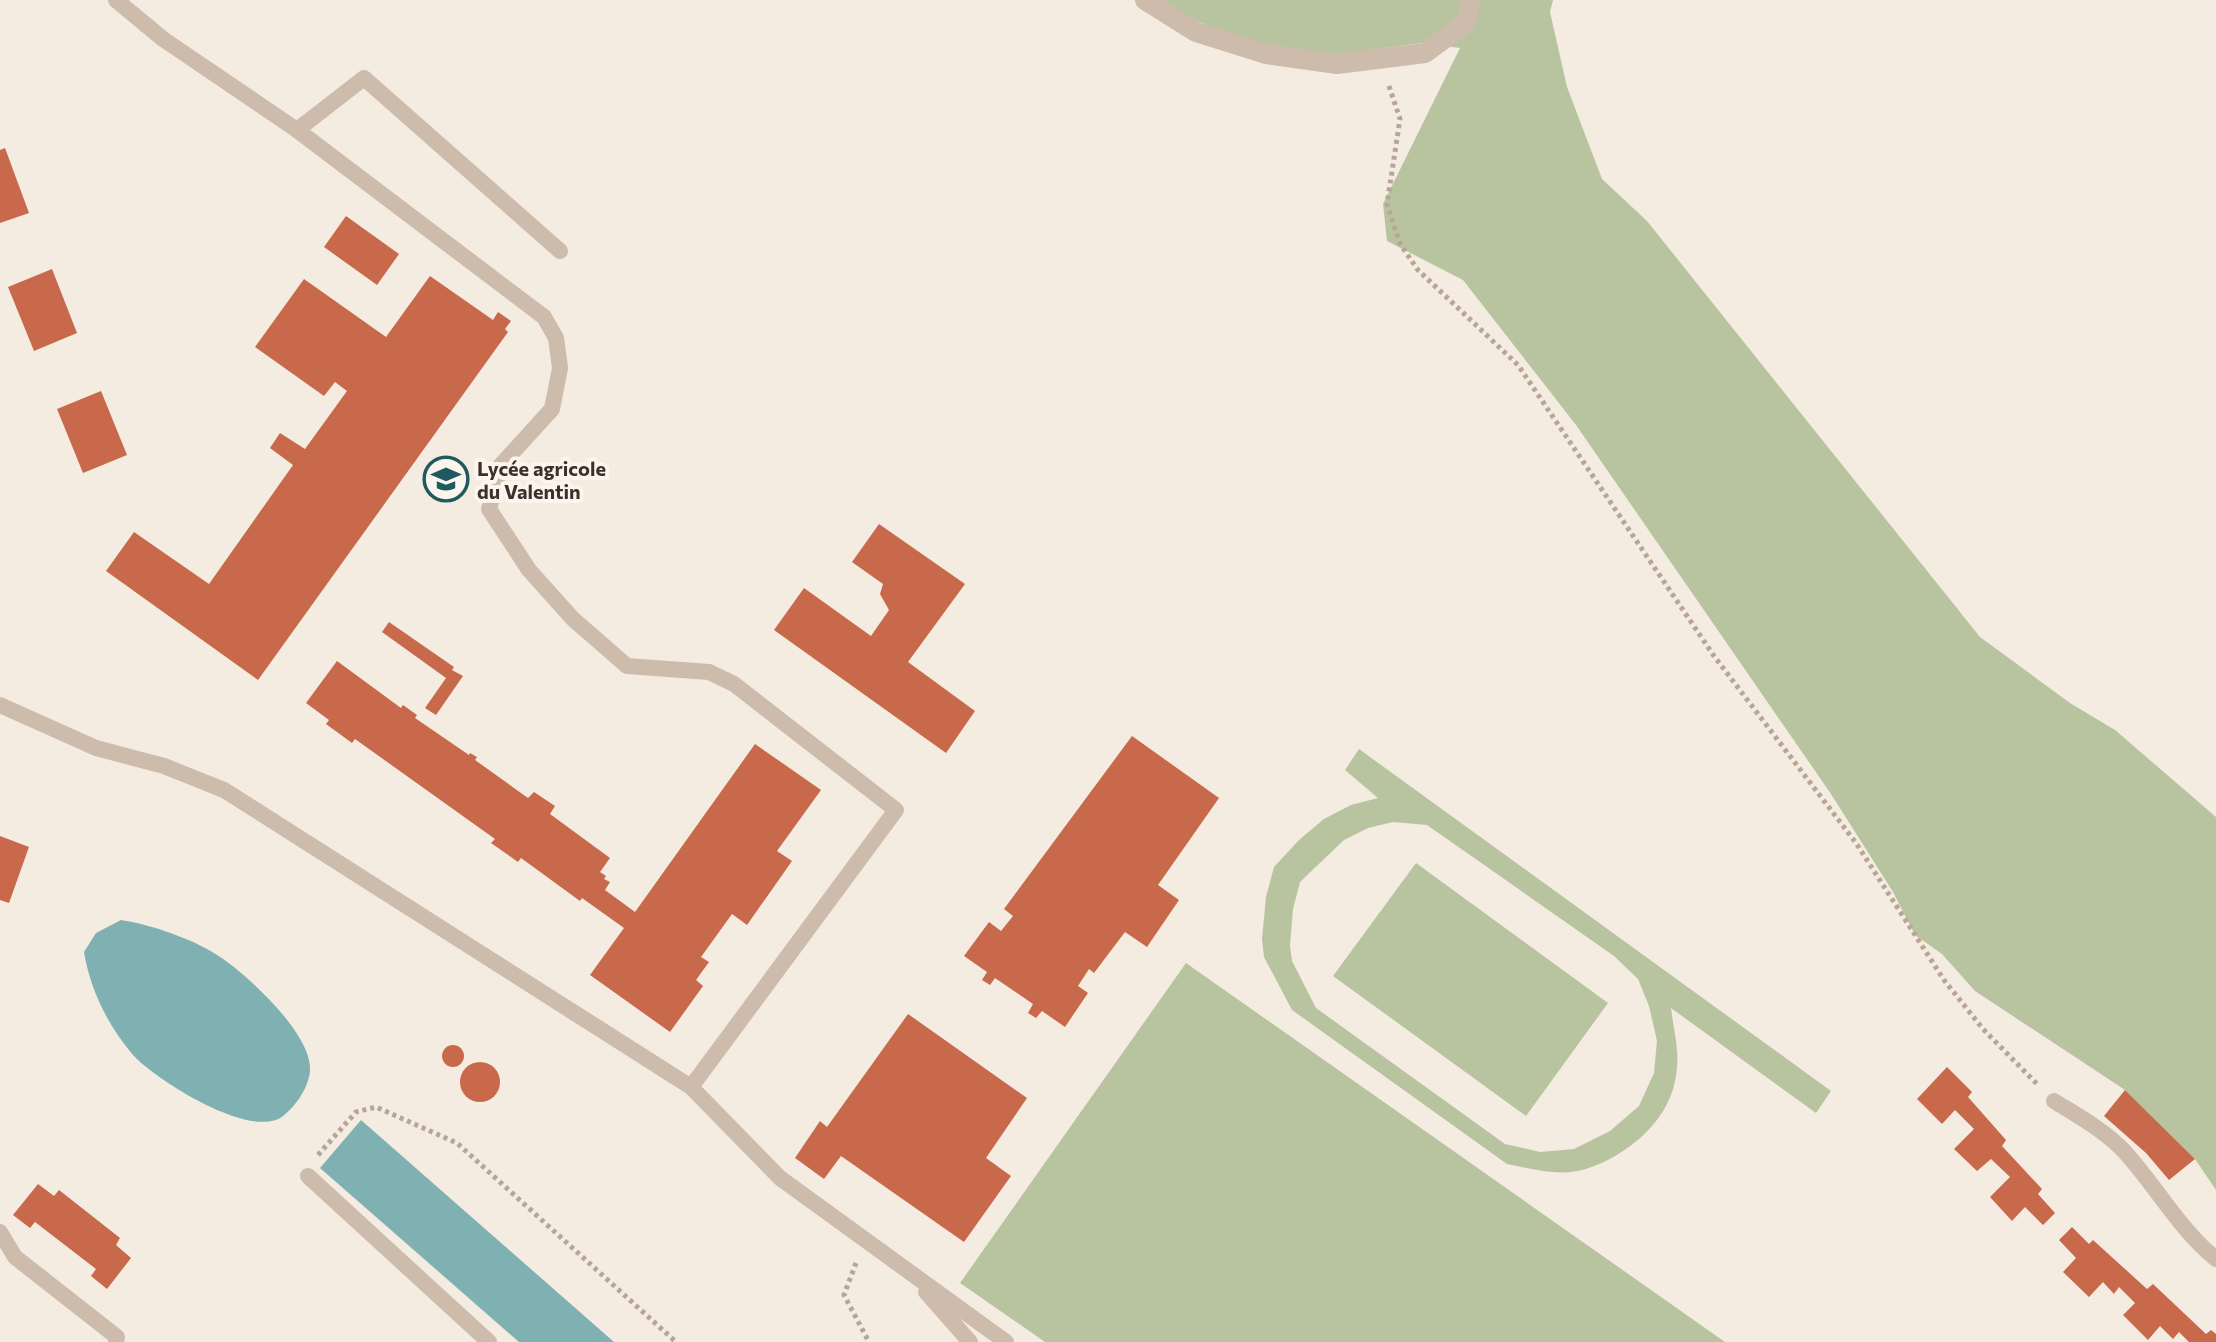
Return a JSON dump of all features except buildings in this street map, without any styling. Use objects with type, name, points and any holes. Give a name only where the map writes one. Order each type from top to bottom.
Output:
[{"type":"street","points":[[1145,0],[1196,32],[1266,54],[1337,64],[1425,53],[1466,23],[1471,0]]},
{"type":"lane","points":[[116,0],[163,39],[297,130],[544,317],[556,338],[560,368],[552,409],[501,465],[489,509],[529,570],[573,619],[627,666],[709,672],[734,684],[896,810],[691,1087]]},
{"type":"lane","points":[[297,130],[364,78],[560,251]]},
{"type":"lane","points":[[0,705],[96,748],[164,766],[224,790],[691,1087],[780,1178],[1006,1342]]},
{"type":"lane","points":[[2054,1101],[2100,1131],[2123,1151],[2184,1228],[2216,1259]]},
{"type":"lane","points":[[308,1176],[489,1342]]},
{"type":"lane","points":[[0,1232],[15,1257],[117,1337],[116,1342]]},
{"type":"lane","points":[[907,1270],[970,1342]]},
{"type":"path","points":[[1380,58],[1400,119],[1387,204],[1400,244],[1418,270],[1518,365],[1714,656],[1856,843],[1944,980],[1983,1029],[2054,1101]]},
{"type":"path","points":[[308,1176],[317,1156],[356,1112],[376,1107],[457,1143],[676,1342]]},
{"type":"path","points":[[866,1240],[844,1295],[869,1342]]},
{"type":"green space","points":[[1163,0],[1553,0],[1550,12],[1567,87],[1602,179],[1647,221],[1980,637],[2070,703],[2115,730],[2216,817],[2216,1190],[2195,1159],[2125,1090],[1975,991],[1942,954],[1915,935],[1893,892],[1831,794],[1576,425],[1463,280],[1387,241],[1383,204],[1460,48],[1422,43],[1326,56],[1241,40],[1188,17]]},
{"type":"green space","points":[[1359,749],[1831,1091],[1816,1113],[1671,1008],[1677,1071],[1671,1096],[1654,1124],[1630,1147],[1586,1169],[1557,1172],[1526,1168],[1507,1164],[1292,1010],[1264,957],[1262,939],[1266,897],[1274,867],[1299,840],[1324,819],[1351,805],[1378,798],[1345,770]],"holes":[[[1393,822],[1427,825],[1614,956],[1638,979],[1649,1006],[1657,1041],[1654,1073],[1639,1106],[1610,1131],[1574,1149],[1540,1152],[1505,1144],[1316,1008],[1292,961],[1290,946],[1293,909],[1300,882],[1344,840],[1368,828]]]},
{"type":"green space","points":[[1416,863],[1608,1003],[1526,1116],[1333,976]]},
{"type":"green space","points":[[1186,963],[1725,1342],[1045,1342],[960,1283]]},
{"type":"water","points":[[121,920],[196,943],[229,964],[275,1006],[300,1039],[308,1055],[310,1070],[301,1096],[283,1116],[268,1122],[227,1114],[161,1078],[133,1055],[101,1006],[84,952],[96,933]]},
{"type":"water","points":[[361,1120],[614,1342],[519,1342],[320,1168]]},
{"type":"place","name":"Lycée agricole du Valentin","points":[[446,479]]}]
